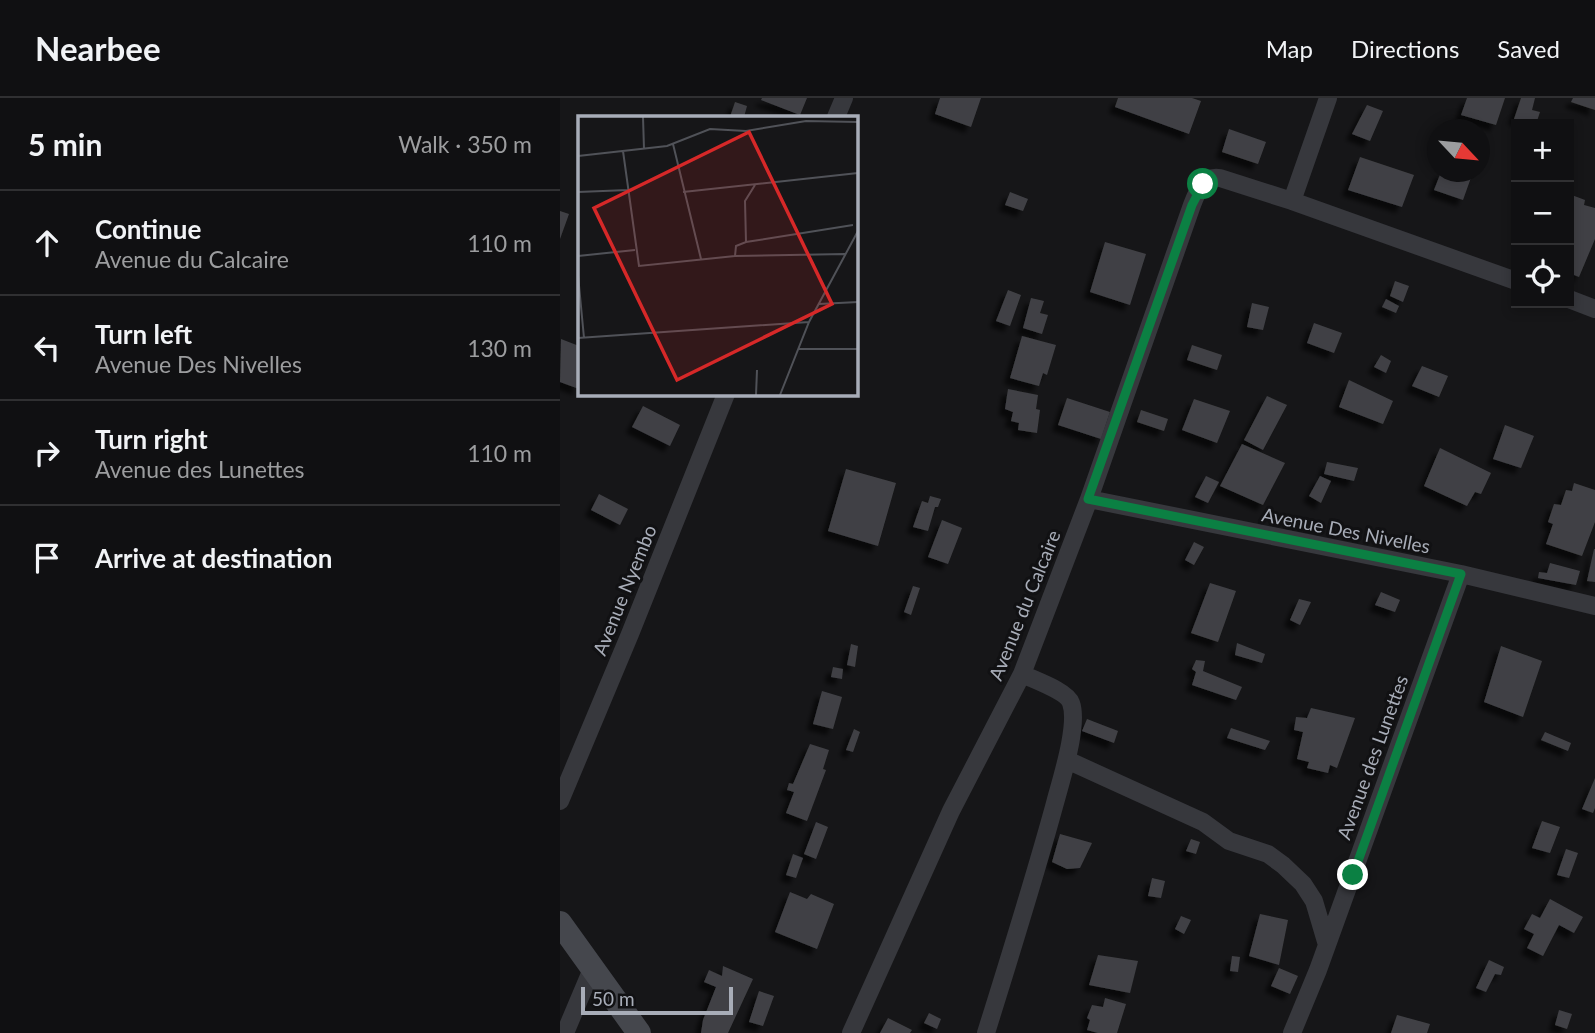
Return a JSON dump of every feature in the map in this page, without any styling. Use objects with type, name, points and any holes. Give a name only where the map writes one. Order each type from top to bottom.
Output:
[{"type":"street","points":[[836,116],[844,98]]},
{"type":"street","points":[[1328,98],[1292,201],[1511,279]]},
{"type":"street","name":"Avenue du Calcaire","points":[[851,1033],[951,811],[1022,674],[1088,499],[1192,205],[1206,180],[1213,177],[1292,201]]},
{"type":"street","points":[[1574,301],[1595,309]]},
{"type":"street","name":"Avenue Nyembo","points":[[560,801],[725,396]]},
{"type":"street","name":"Avenue Des Nivelles","points":[[1088,499],[1461,574],[1595,606]]},
{"type":"street","name":"Avenue des Lunettes","points":[[1292,1033],[1327,945],[1461,574]]},
{"type":"street","points":[[986,1033],[1031,892],[1066,760],[1073,723],[1072,704],[1060,692],[1022,674]]},
{"type":"street","points":[[1066,760],[1203,822],[1239,846],[1268,854],[1283,865],[1314,901],[1327,945]]},
{"type":"street","points":[[560,923],[639,1033]]},
{"type":"street","points":[[565,1033],[592,969]]},
{"type":"building","points":[[807,98],[800,115],[761,100]]},
{"type":"building","points":[[940,98],[981,98],[971,127],[935,114]]},
{"type":"building","points":[[1118,98],[1192,98],[1201,101],[1189,134],[1115,107]]},
{"type":"building","points":[[1467,98],[1505,98],[1496,125],[1490,123],[1490,119],[1461,115]]},
{"type":"building","points":[[1521,98],[1535,98],[1532,110],[1540,112],[1538,119],[1514,119]]},
{"type":"building","points":[[1573,98],[1595,98],[1595,110],[1571,102]]},
{"type":"building","points":[[735,102],[747,106],[744,116],[730,116]]},
{"type":"building","points":[[1367,105],[1383,111],[1370,141],[1352,134]]},
{"type":"building","points":[[1229,129],[1266,142],[1258,164],[1222,152]]},
{"type":"building","points":[[1360,157],[1414,175],[1402,207],[1348,190]]},
{"type":"building","points":[[1437,182],[1469,182],[1463,200],[1434,190]]},
{"type":"building","points":[[1010,192],[1028,199],[1023,211],[1005,205]]},
{"type":"building","points":[[1574,196],[1585,200],[1584,205],[1595,208],[1595,239],[1579,277],[1574,275]]},
{"type":"building","points":[[560,211],[569,214],[560,239]]},
{"type":"building","points":[[1105,242],[1146,254],[1130,305],[1090,292]]},
{"type":"building","points":[[1395,281],[1409,286],[1403,302],[1390,296]]},
{"type":"building","points":[[1008,290],[1021,295],[1010,326],[996,321]]},
{"type":"building","points":[[1031,298],[1044,301],[1040,313],[1048,315],[1042,334],[1023,328]]},
{"type":"building","points":[[1386,299],[1399,306],[1396,313],[1382,307]]},
{"type":"building","points":[[1252,303],[1269,307],[1263,330],[1247,327]]},
{"type":"building","points":[[1314,323],[1342,333],[1334,353],[1307,343]]},
{"type":"building","points":[[1022,336],[1056,345],[1047,375],[1043,373],[1039,386],[1010,378]]},
{"type":"building","points":[[561,339],[578,346],[578,389],[560,382]]},
{"type":"building","points":[[1192,345],[1222,355],[1217,370],[1187,360]]},
{"type":"building","points":[[1381,355],[1391,361],[1386,373],[1374,367]]},
{"type":"building","points":[[1422,366],[1448,376],[1439,397],[1412,386]]},
{"type":"building","points":[[1349,380],[1393,401],[1383,424],[1339,407]]},
{"type":"building","points":[[1008,389],[1038,395],[1036,409],[1040,410],[1037,433],[1018,430],[1019,423],[1011,421],[1013,412],[1005,409]]},
{"type":"building","points":[[1267,396],[1287,405],[1263,450],[1244,440]]},
{"type":"building","points":[[1067,398],[1110,412],[1101,439],[1058,425]]},
{"type":"building","points":[[1194,399],[1230,411],[1217,443],[1182,430]]},
{"type":"building","points":[[643,406],[680,425],[670,446],[632,427]]},
{"type":"building","points":[[1141,410],[1168,419],[1164,431],[1137,422]]},
{"type":"building","points":[[1505,425],[1534,436],[1521,468],[1493,459]]},
{"type":"building","points":[[1242,444],[1285,463],[1263,505],[1220,486]]},
{"type":"building","points":[[1440,448],[1491,473],[1481,494],[1475,492],[1467,506],[1424,486]]},
{"type":"building","points":[[1327,462],[1358,468],[1354,481],[1324,474]]},
{"type":"building","points":[[846,469],[896,483],[878,546],[828,531]]},
{"type":"building","points":[[1206,476],[1219,482],[1208,503],[1195,497]]},
{"type":"building","points":[[1320,476],[1331,481],[1321,503],[1309,496]]},
{"type":"building","points":[[1574,483],[1595,490],[1595,522],[1582,556],[1546,544],[1553,524],[1548,522],[1554,504],[1561,505],[1566,490],[1572,491]]},
{"type":"building","points":[[599,494],[628,509],[620,525],[591,510]]},
{"type":"building","points":[[930,496],[941,499],[938,507],[935,507],[928,531],[913,527],[922,501],[928,503]]},
{"type":"building","points":[[942,520],[962,528],[948,564],[928,557]]},
{"type":"building","points":[[1194,542],[1204,547],[1194,565],[1185,560]]},
{"type":"building","points":[[1595,549],[1595,582],[1587,581]]},
{"type":"building","points":[[1550,563],[1580,571],[1576,585],[1538,578],[1539,572],[1547,573]]},
{"type":"building","points":[[1210,583],[1236,591],[1218,642],[1191,633]]},
{"type":"building","points":[[913,586],[920,588],[911,615],[904,612]]},
{"type":"building","points":[[1381,592],[1400,600],[1395,612],[1375,605]]},
{"type":"building","points":[[1299,599],[1311,602],[1300,625],[1290,620]]},
{"type":"building","points":[[1237,643],[1265,654],[1262,663],[1235,655]]},
{"type":"building","points":[[851,644],[858,646],[855,667],[847,665]]},
{"type":"building","points":[[1501,646],[1542,661],[1523,717],[1484,702]]},
{"type":"building","points":[[1196,660],[1205,661],[1203,671],[1242,687],[1236,700],[1192,685],[1196,672],[1192,669]]},
{"type":"building","points":[[833,667],[843,669],[842,679],[831,677]]},
{"type":"building","points":[[822,691],[842,697],[833,729],[813,724]]},
{"type":"building","points":[[1311,708],[1355,718],[1337,768],[1330,765],[1328,773],[1307,768],[1309,762],[1297,759],[1303,732],[1294,730],[1296,717],[1307,718]]},
{"type":"building","points":[[1087,719],[1118,731],[1114,743],[1082,731]]},
{"type":"building","points":[[1231,728],[1270,741],[1265,750],[1227,738]]},
{"type":"building","points":[[854,729],[860,732],[853,752],[846,750]]},
{"type":"building","points":[[1545,732],[1571,743],[1568,751],[1541,740]]},
{"type":"building","points":[[810,744],[829,750],[823,769],[826,770],[807,821],[786,813],[794,792],[787,790],[789,783],[793,784]]},
{"type":"building","points":[[1595,778],[1595,808],[1593,813],[1582,809]]},
{"type":"building","points":[[1542,821],[1560,827],[1550,853],[1532,848]]},
{"type":"building","points":[[816,822],[828,827],[816,859],[804,854]]},
{"type":"building","points":[[1060,834],[1092,843],[1080,868],[1067,869],[1052,862]]},
{"type":"building","points":[[1191,839],[1200,842],[1196,854],[1186,851]]},
{"type":"building","points":[[1566,849],[1578,853],[1569,878],[1557,875]]},
{"type":"building","points":[[793,854],[803,858],[796,878],[786,875]]},
{"type":"building","points":[[1152,878],[1165,881],[1161,898],[1148,896]]},
{"type":"building","points":[[790,892],[807,899],[811,894],[834,904],[817,949],[775,932]]},
{"type":"building","points":[[1550,899],[1583,917],[1574,933],[1559,925],[1543,956],[1527,948],[1534,934],[1524,929],[1532,914],[1540,918]]},
{"type":"building","points":[[1260,914],[1288,920],[1279,965],[1249,956]]},
{"type":"building","points":[[1181,916],[1191,920],[1184,934],[1175,929]]},
{"type":"building","points":[[1098,955],[1138,961],[1130,993],[1089,985]]},
{"type":"building","points":[[1232,956],[1240,957],[1238,972],[1230,971]]},
{"type":"building","points":[[1489,960],[1504,967],[1501,975],[1495,974],[1486,992],[1476,988]]},
{"type":"building","points":[[723,966],[753,979],[728,1033],[701,1033],[703,1020],[716,987],[704,982],[709,970],[722,976]]},
{"type":"building","points":[[1279,968],[1298,976],[1290,994],[1271,986]]},
{"type":"building","points":[[759,991],[774,996],[763,1026],[749,1022]]},
{"type":"building","points":[[1105,998],[1126,1004],[1117,1033],[1087,1030],[1090,1020],[1087,1018],[1092,1005],[1103,1007]]},
{"type":"building","points":[[1559,1010],[1572,1014],[1567,1029],[1555,1025]]},
{"type":"building","points":[[929,1013],[941,1019],[937,1029],[924,1023]]},
{"type":"building","points":[[1397,1015],[1430,1024],[1427,1033],[1391,1033]]},
{"type":"building","points":[[888,1018],[912,1030],[910,1033],[880,1033]]},
{"type":"route","points":[[1203,184],[1192,205],[1088,499],[1461,574],[1353,875]]}]
